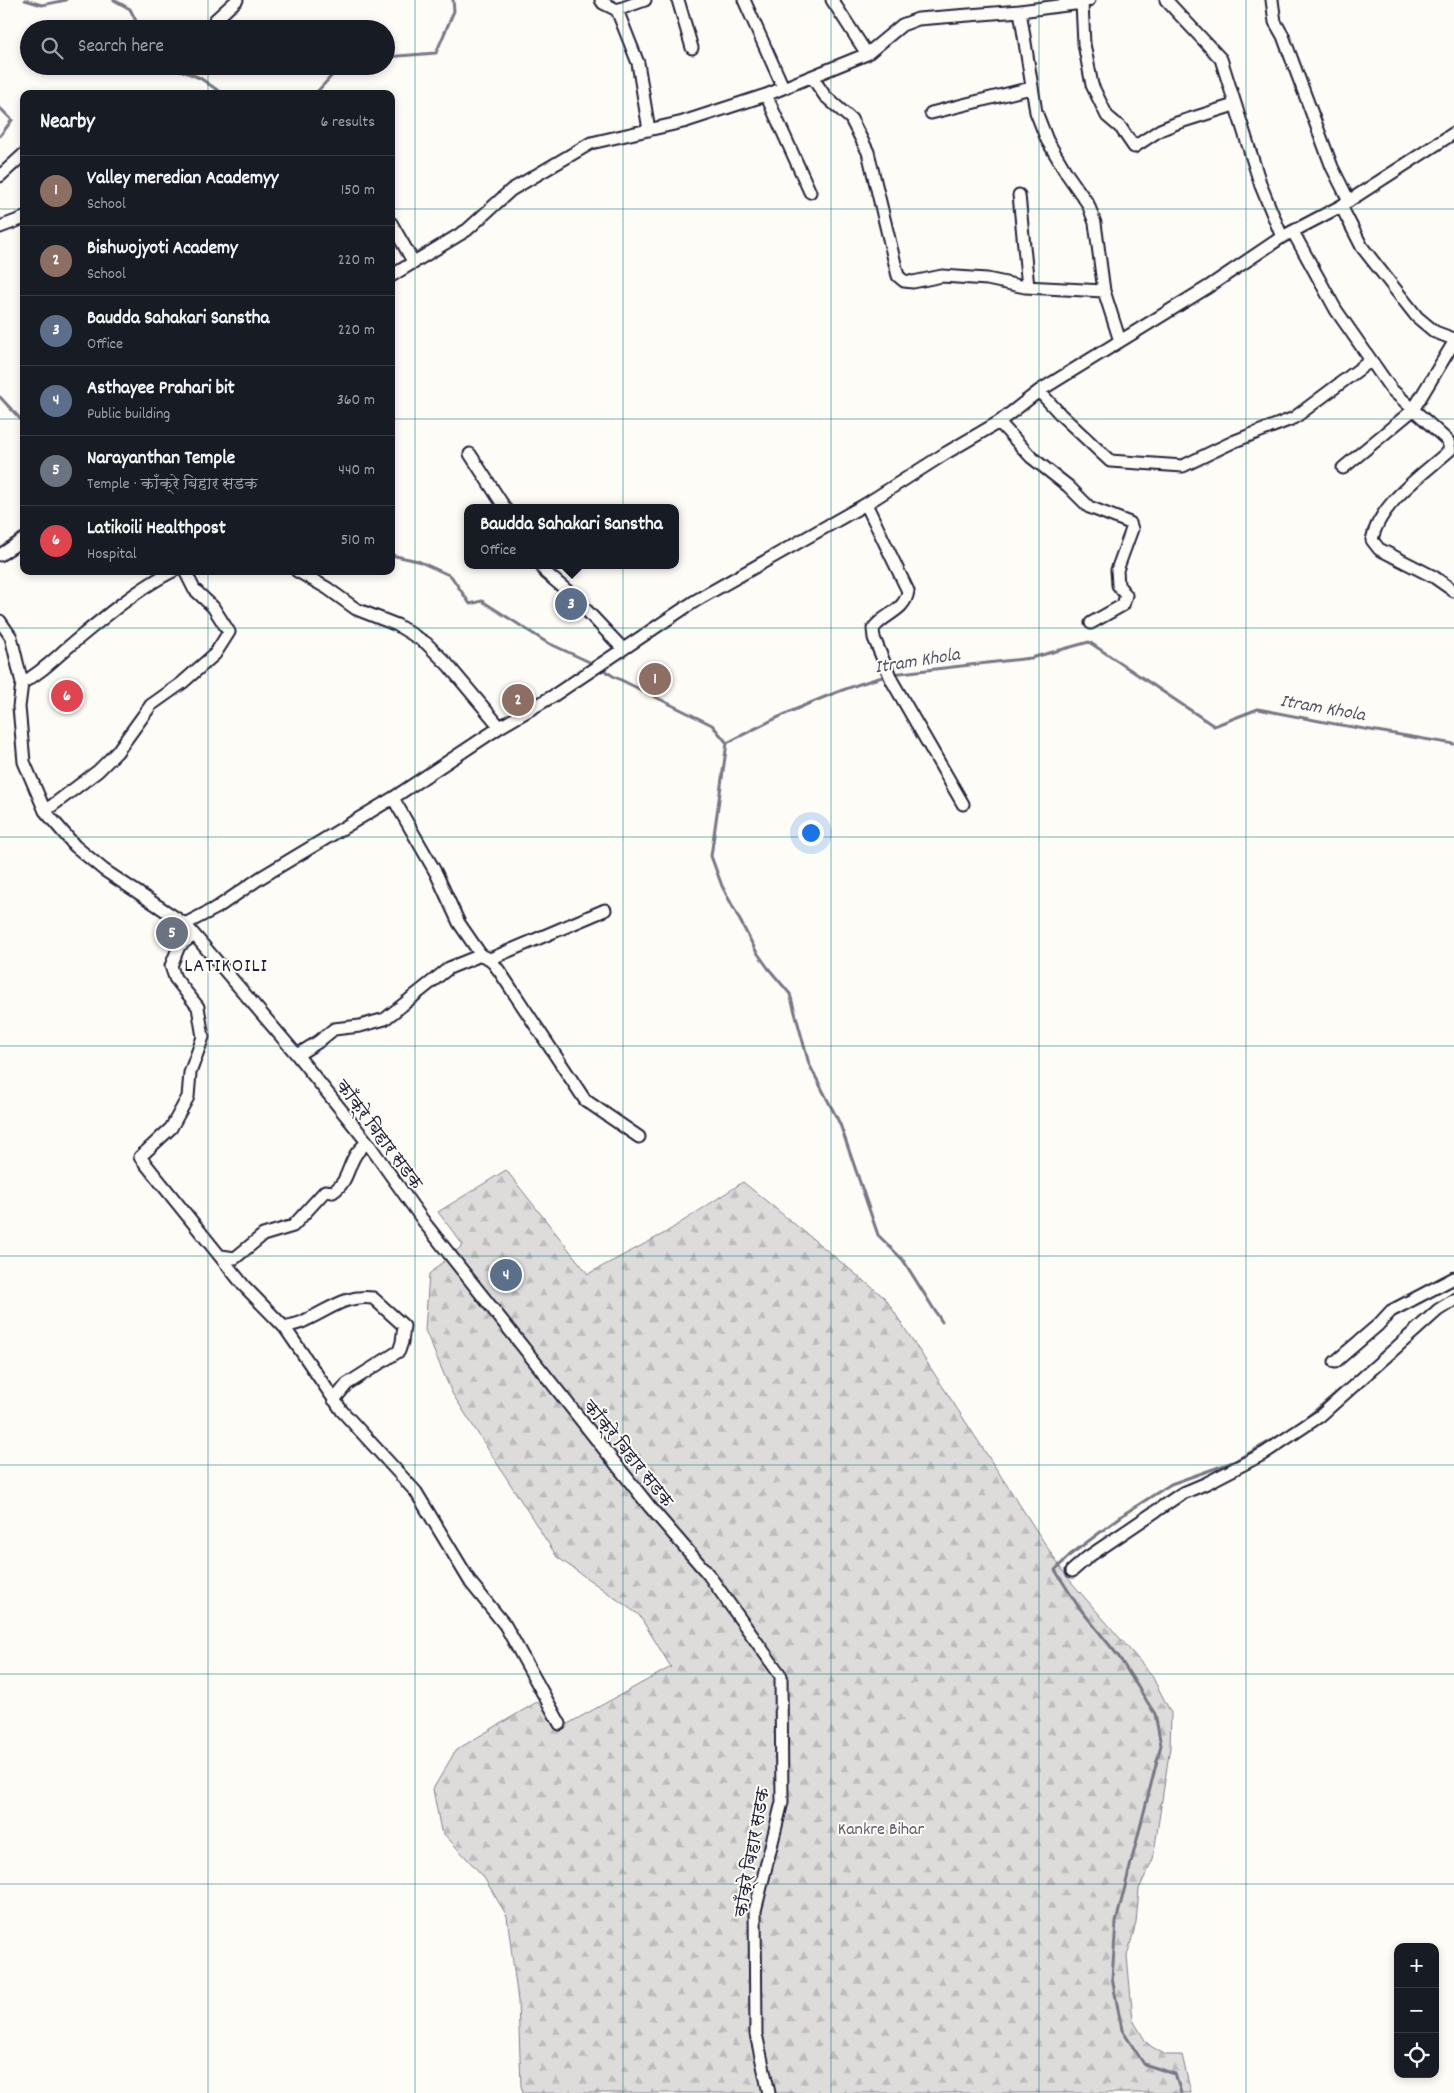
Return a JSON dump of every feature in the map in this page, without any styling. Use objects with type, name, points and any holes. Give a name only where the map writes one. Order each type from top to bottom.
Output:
[{"type":"street","points":[[215,20],[237,0]]},
{"type":"street","points":[[601,0],[617,10],[638,63],[649,130]]},
{"type":"street","points":[[617,10],[645,0]]},
{"type":"street","points":[[678,0],[692,48]]},
{"type":"street","points":[[744,0],[783,88]]},
{"type":"street","points":[[832,0],[867,54]]},
{"type":"street","points":[[1166,0],[1221,59],[1261,186],[1282,237]]},
{"type":"street","points":[[1272,0],[1277,27],[1283,36],[1362,247],[1417,317],[1435,332],[1454,341],[1413,410],[1343,468]]},
{"type":"street","points":[[395,274],[467,230],[511,190],[591,144],[608,138],[683,122],[766,95],[867,54],[902,25],[918,19],[1020,12],[1086,1],[1084,44],[1092,85],[1106,116],[1120,128],[1134,147],[1169,127],[1234,105]]},
{"type":"street","points":[[1020,12],[1036,112],[1047,140],[1088,204],[1095,222],[1104,291],[1120,341]]},
{"type":"street","points":[[812,77],[825,96],[850,119],[868,152],[898,276],[904,281],[913,282],[942,276],[986,279],[1028,287],[1104,291]]},
{"type":"street","points":[[931,113],[1031,88]]},
{"type":"street","points":[[766,95],[810,192]]},
{"type":"street","points":[[185,924],[218,907],[260,878],[393,798],[500,727],[553,696],[589,670],[606,661],[695,601],[866,504],[946,453],[1000,422],[1039,391],[1208,287],[1282,237],[1345,204],[1454,133]]},
{"type":"street","points":[[0,176],[20,158]]},
{"type":"street","points":[[1019,195],[1028,287]]},
{"type":"street","points":[[0,227],[20,220]]},
{"type":"street","points":[[395,230],[414,263]]},
{"type":"street","points":[[1293,232],[1336,310],[1370,361],[1391,389],[1448,440],[1450,450],[1388,506],[1374,530],[1372,540],[1379,549],[1434,577],[1454,591]]},
{"type":"street","points":[[1039,391],[1061,415],[1110,461],[1184,466],[1235,441],[1294,418],[1370,361]]},
{"type":"street","points":[[1000,422],[1031,457],[1068,486],[1089,507],[1130,523],[1132,529],[1117,570],[1118,586],[1126,595],[1123,605],[1091,624]]},
{"type":"street","points":[[470,454],[502,504]]},
{"type":"street","points":[[866,504],[908,591],[903,605],[873,629],[874,638],[886,670],[963,804]]},
{"type":"street","points":[[0,555],[20,542]]},
{"type":"street","points":[[544,569],[571,594],[623,649]]},
{"type":"street","points":[[22,683],[40,673],[67,648],[137,593],[166,575]]},
{"type":"street","points":[[45,811],[98,771],[117,752],[151,706],[182,684],[214,654],[229,632],[213,607],[194,589],[187,575]]},
{"type":"street","points":[[304,575],[327,588],[356,609],[397,625],[426,643],[448,665],[500,727]]},
{"type":"street","name":"काँक्रे बिहार सडक","points":[[0,621],[11,637],[22,683],[20,707],[24,762],[45,811],[74,846],[104,870],[185,924],[297,1055],[367,1142],[426,1226],[650,1507],[708,1574],[781,1676],[782,1802],[755,1910],[756,2034],[769,2093]]},
{"type":"street","points":[[393,798],[436,873],[459,923],[585,1100],[639,1137]]},
{"type":"street","points":[[297,1055],[334,1029],[360,1026],[384,1019],[449,968],[485,957],[605,910]]},
{"type":"street","points":[[194,935],[179,946],[171,966],[175,978],[198,1007],[203,1037],[190,1073],[188,1096],[172,1128],[140,1157],[244,1286],[284,1327],[334,1400],[416,1492],[471,1583],[505,1625],[560,1724]]},
{"type":"street","points":[[221,1256],[235,1258],[263,1235],[293,1226],[325,1190],[333,1192],[339,1188],[346,1179],[356,1153],[367,1142]]},
{"type":"street","points":[[1335,1362],[1378,1325],[1391,1311],[1454,1278]]},
{"type":"street","points":[[284,1327],[306,1321],[333,1305],[354,1298],[367,1297],[372,1298],[404,1326],[399,1351],[347,1384],[334,1400]]},
{"type":"street","points":[[1072,1571],[1088,1557],[1181,1494],[1207,1483],[1262,1454],[1320,1416],[1438,1310],[1454,1300]]},
{"type":"green space","name":"Kankre Bihar","points":[[506,1170],[588,1274],[665,1233],[743,1182],[885,1298],[1066,1576],[1151,1674],[1171,1713],[1170,1747],[1153,1859],[1139,1889],[1136,1923],[1127,1956],[1133,2020],[1146,2042],[1152,2047],[1166,2055],[1182,2055],[1191,2093],[523,2093],[521,2086],[518,2001],[507,1916],[483,1876],[441,1831],[433,1789],[456,1750],[537,1702],[562,1727],[671,1667],[639,1615],[557,1557],[452,1393],[425,1330],[429,1274],[463,1245],[438,1212]]},
{"type":"waterway","points":[[25,0],[42,5],[66,0]]},
{"type":"waterway","points":[[114,0],[130,9],[136,20]]},
{"type":"waterway","points":[[395,56],[436,53],[454,11],[453,0]]},
{"type":"waterway","points":[[193,75],[217,90]]},
{"type":"waterway","points":[[319,90],[332,75]]},
{"type":"waterway","points":[[0,108],[12,120],[0,136]]},
{"type":"waterway","name":"Itram Khola","points":[[0,397],[20,419]]},
{"type":"waterway","name":"Itram Khola","points":[[395,556],[418,561],[451,576],[470,604],[482,601],[546,642],[596,665]]},
{"type":"waterway","name":"Itram Khola","points":[[892,674],[1031,658],[1089,642],[1214,726],[1258,709],[1454,744]]},
{"type":"waterway","name":"Itram Khola","points":[[601,668],[613,676],[712,725],[727,743],[805,705],[845,689],[886,676]]},
{"type":"waterway","points":[[727,743],[711,856],[722,886],[756,951],[790,994],[809,1064],[840,1124],[878,1235],[903,1260],[942,1322]]},
{"type":"waterway","name":"Itram Khola","points":[[1444,1300],[1454,1293]]},
{"type":"waterway","points":[[1304,1420],[1341,1389]]},
{"type":"waterway","points":[[1181,2093],[1175,2074],[1144,2064],[1122,2030],[1112,1978],[1116,1922],[1161,1745],[1155,1714],[1119,1657],[1078,1606],[1055,1570],[1070,1555],[1127,1512],[1171,1484],[1233,1462],[1288,1431]]},
{"type":"place","name":"Baudda Sahakari Sanstha","points":[[571,604]]},
{"type":"place","name":"Valley meredian Academyy","points":[[655,679]]},
{"type":"place","name":"Latikoili Healthpost","points":[[67,696]]},
{"type":"place","name":"Bishwojyoti Academy","points":[[518,700]]},
{"type":"place","name":"Narayanthan Temple","points":[[172,933]]},
{"type":"place","name":"Asthayee Prahari bit","points":[[506,1275]]},
{"type":"district","name":"LATIKOILI","points":[[226,964]]}]
